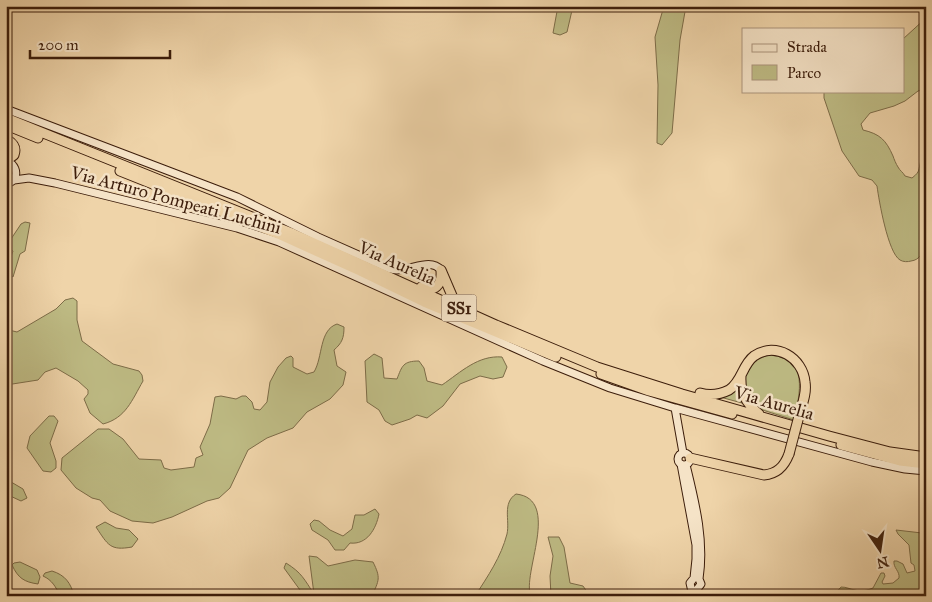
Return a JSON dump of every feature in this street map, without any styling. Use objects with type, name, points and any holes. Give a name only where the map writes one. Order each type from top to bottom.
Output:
[{"type":"highway","name":"Via Aurelia","points":[[6,118],[294,234],[496,325],[620,375],[890,452],[926,457]]},
{"type":"highway","name":"Via Aurelia","points":[[6,125],[278,234],[360,270],[424,302],[597,373],[669,397],[852,448],[893,459],[926,464]]},
{"type":"highway","points":[[6,139],[15,148],[14,155],[6,161]]},
{"type":"highway","points":[[389,277],[430,290],[439,284],[441,270]]},
{"type":"highway","points":[[441,270],[455,301],[496,325]]},
{"type":"highway","points":[[548,346],[738,405],[764,417]]},
{"type":"highway","points":[[685,460],[764,475],[774,473],[780,469],[788,454],[799,416],[805,391],[805,380],[798,363],[790,356],[776,351],[761,353],[748,363],[737,383],[729,390],[710,396]]},
{"type":"highway","points":[[741,376],[741,386],[745,400],[764,417]]},
{"type":"street","points":[[6,109],[240,199],[390,269],[404,270],[430,264],[441,270]]},
{"type":"street","name":"Via Arturo Pompeati Luchini","points":[[6,161],[25,175],[37,179],[221,224],[270,239],[553,365],[612,388],[675,408],[888,466],[926,471]]},
{"type":"street","points":[[6,185],[16,177],[16,169]]},
{"type":"street","name":"Via Arturo Pompeati Luchini","points":[[14,180],[25,178],[37,179]]},
{"type":"street","points":[[675,408],[701,544],[697,578],[701,584],[693,596]]},
{"type":"green space","points":[[558,6],[573,6],[567,32],[560,35],[553,33]]},
{"type":"green space","points":[[664,6],[686,6],[680,40],[672,133],[662,145],[657,143],[658,85],[655,37]]},
{"type":"green space","points":[[926,18],[926,89],[918,91],[905,101],[894,106],[870,113],[861,124],[863,130],[878,136],[885,142],[897,166],[905,176],[912,178],[917,174],[926,148],[926,245],[919,257],[906,262],[900,260],[892,248],[885,226],[877,186],[872,180],[859,176],[842,151],[824,98],[824,92],[904,92],[904,38]]},
{"type":"green space","points":[[25,222],[30,223],[25,251],[20,254],[13,277],[9,274],[9,262],[13,251],[9,248],[9,242],[21,224]]},
{"type":"green space","points":[[73,298],[77,301],[77,320],[82,341],[113,364],[139,371],[142,375],[143,381],[123,413],[103,424],[90,413],[84,399],[88,394],[88,390],[78,381],[56,368],[45,372],[38,380],[6,385],[6,361],[9,353],[6,344],[6,326],[9,330],[17,332],[56,309],[65,300]]},
{"type":"green space","points":[[337,324],[344,327],[342,340],[334,350],[337,366],[346,372],[343,385],[330,399],[307,412],[293,428],[267,438],[248,450],[230,488],[219,498],[153,523],[132,521],[110,511],[100,500],[92,498],[76,488],[61,470],[62,458],[98,429],[109,429],[123,439],[139,459],[161,460],[164,468],[171,470],[194,467],[196,458],[203,455],[200,447],[210,424],[215,397],[221,396],[236,399],[246,396],[252,402],[254,409],[260,410],[267,402],[270,382],[278,367],[286,358],[291,356],[293,358],[293,367],[307,374],[314,372],[324,338],[331,327]]},
{"type":"green space","points":[[374,354],[382,358],[384,378],[397,379],[406,363],[419,361],[424,368],[427,381],[442,385],[470,365],[485,359],[502,357],[507,367],[503,377],[493,379],[480,376],[460,384],[443,406],[427,418],[417,415],[392,425],[385,421],[379,410],[367,402],[365,361]]},
{"type":"green space","points":[[771,355],[783,358],[797,370],[799,389],[794,420],[753,407],[742,386],[746,374],[752,365],[765,356]]},
{"type":"green space","points":[[737,389],[742,403],[720,397],[731,394]]},
{"type":"green space","points":[[49,416],[54,416],[58,421],[50,443],[56,461],[56,468],[51,472],[43,471],[27,448],[30,436]]},
{"type":"green space","points":[[6,479],[23,489],[27,498],[21,501],[6,494]]},
{"type":"green space","points":[[516,494],[529,499],[536,509],[538,523],[529,586],[531,596],[475,596],[501,551],[508,529],[507,512],[509,502]]},
{"type":"green space","points":[[375,509],[379,514],[376,525],[370,535],[356,543],[350,543],[344,550],[335,550],[328,540],[312,530],[310,524],[314,520],[319,521],[330,530],[343,536],[352,529],[355,515],[364,515]]},
{"type":"green space","points":[[105,522],[116,528],[129,530],[138,539],[132,547],[119,548],[110,545],[96,527]]},
{"type":"green space","points":[[896,530],[922,533],[926,531],[926,596],[833,596],[841,587],[860,591],[873,588],[881,573],[884,573],[885,576],[883,584],[893,583],[899,578],[894,561],[903,564],[907,573],[915,571],[914,565],[911,563],[909,545]]},
{"type":"green space","points":[[548,537],[559,537],[564,547],[570,583],[583,586],[590,596],[551,596],[550,576],[553,556]]},
{"type":"green space","points":[[309,556],[317,557],[328,566],[355,560],[373,562],[378,579],[372,596],[306,596],[284,568],[286,563],[296,570],[314,594]]},
{"type":"green space","points":[[20,562],[37,570],[40,577],[38,584],[25,581],[19,576],[12,565]]},
{"type":"green space","points":[[52,571],[67,580],[74,596],[60,596],[53,584],[43,576],[45,573]]}]
